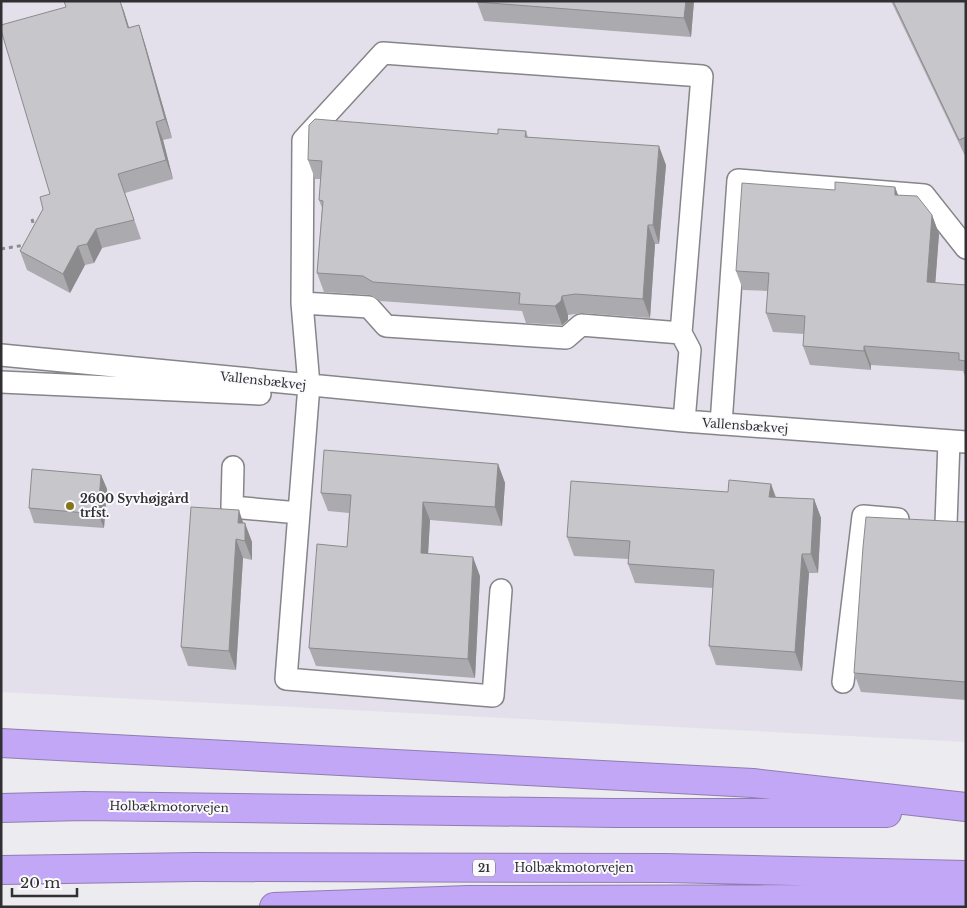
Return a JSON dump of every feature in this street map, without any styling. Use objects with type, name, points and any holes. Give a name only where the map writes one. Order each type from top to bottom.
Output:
[{"type":"highway","points":[[1,743],[752,783],[966,807]]},
{"type":"highway","name":"Holbækmotorvejen","points":[[1,808],[84,806],[614,813],[966,814]]},
{"type":"highway","name":"Holbækmotorvejen","points":[[1,870],[195,867],[656,868],[966,875]]},
{"type":"highway","points":[[274,907],[468,900],[890,899],[966,895]]},
{"type":"street","points":[[500,590],[493,696],[286,679],[308,391],[302,303],[303,140],[383,53],[702,76],[681,333],[690,350],[684,421]]},
{"type":"street","points":[[721,424],[738,180],[924,195],[966,248]]},
{"type":"street","points":[[302,303],[369,307],[386,326],[566,338],[581,325],[681,333]]},
{"type":"street","name":"Vallensbækvej","points":[[1,355],[308,391],[957,442]]},
{"type":"street","name":"Vallensbækvej","points":[[1,382],[308,391]]},
{"type":"street","points":[[843,682],[863,516],[939,523],[957,442]]},
{"type":"street","points":[[233,467],[232,507],[299,512]]},
{"type":"path","points":[[32,219],[35,232]]},
{"type":"path","points":[[1,249],[27,245]]},
{"type":"shaded area","points":[[1,1],[966,1],[966,742],[1,692]]},
{"type":"building","points":[[64,1],[120,1],[128,28],[139,25],[165,119],[156,122],[166,160],[118,174],[134,220],[96,229],[87,244],[78,246],[63,274],[20,251],[43,209],[40,197],[50,194],[1,25],[66,7]]},
{"type":"building","points":[[478,1],[686,1],[684,18]]},
{"type":"building","points":[[893,1],[966,1],[966,137],[959,140]]},
{"type":"building","points":[[315,119],[498,134],[498,129],[526,131],[525,137],[659,146],[653,225],[648,225],[643,299],[575,294],[562,296],[561,301],[555,306],[519,304],[520,293],[373,282],[363,276],[317,273],[323,201],[319,200],[322,161],[308,160],[309,125]]},
{"type":"building","points":[[835,182],[895,187],[895,195],[917,196],[932,215],[927,282],[966,285],[966,361],[959,360],[959,353],[864,346],[864,351],[803,346],[805,316],[766,313],[769,273],[736,271],[742,183],[835,190]]},
{"type":"building","points":[[324,450],[498,464],[495,507],[423,502],[421,553],[473,557],[468,659],[309,648],[317,544],[347,547],[351,495],[321,493]]},
{"type":"building","points":[[32,469],[101,475],[98,514],[29,508]]},
{"type":"building","points":[[729,480],[771,484],[769,497],[814,499],[811,554],[802,554],[795,652],[709,646],[714,570],[628,564],[630,541],[567,537],[571,481],[728,492]]},
{"type":"building","points":[[191,507],[239,510],[238,523],[245,523],[245,541],[236,539],[229,651],[181,647]]},
{"type":"building","points":[[866,517],[966,522],[966,682],[854,673]]},
{"type":"place","name":"2600 Syvhøjgård trfst.","points":[[70,506]]}]
